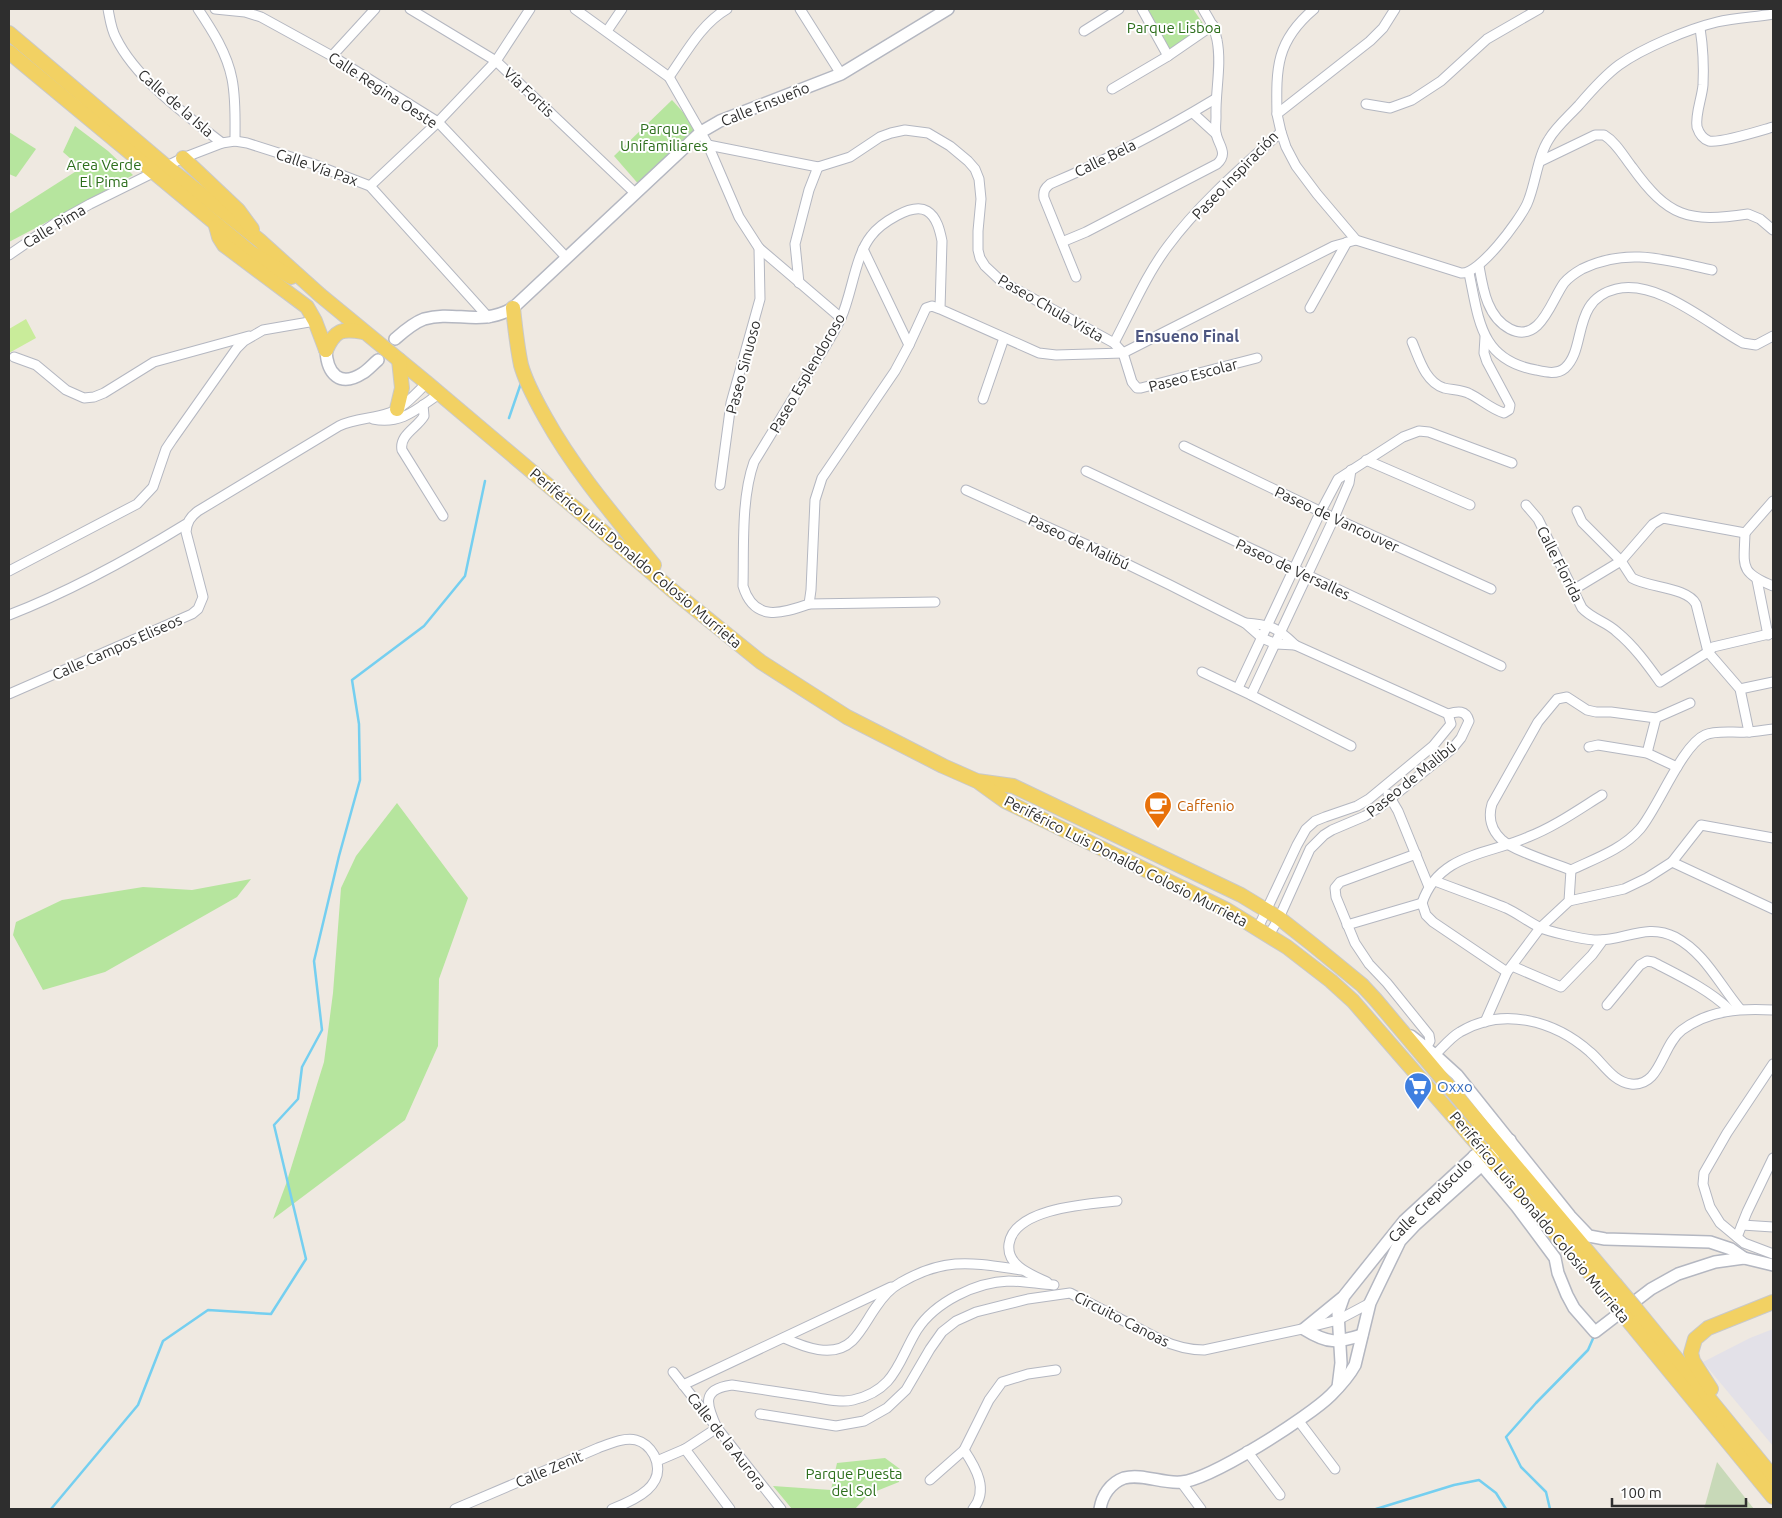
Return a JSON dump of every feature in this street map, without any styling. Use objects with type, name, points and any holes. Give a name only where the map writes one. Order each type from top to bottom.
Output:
[{"type":"main road","name":"Periférico Luis Donaldo Colosio Murrieta","points":[[9,33],[166,166],[259,240],[363,332],[761,662],[840,712],[943,766],[977,781],[1005,801],[1227,910],[1287,947],[1331,981],[1353,1001],[1482,1157],[1573,1244]]},
{"type":"main road","name":"Periférico Luis Donaldo Colosio Murrieta","points":[[9,52],[250,252],[320,295]]},
{"type":"main road","points":[[183,158],[238,210],[259,240],[250,252]]},
{"type":"main road","points":[[215,223],[219,237],[224,244],[260,273],[302,302],[310,311],[326,350]]},
{"type":"main road","points":[[513,308],[522,366],[528,383],[559,442],[599,498],[678,594]]},
{"type":"main road","points":[[326,350],[333,338],[342,331],[363,332]]},
{"type":"main road","points":[[391,415],[402,388],[399,360]]},
{"type":"main road","name":"Periférico Luis Donaldo Colosio Murrieta","points":[[977,781],[1013,786],[1232,891],[1279,918],[1362,985],[1502,1139],[1573,1244],[1631,1313],[1747,1444],[1773,1477]]},
{"type":"main road","points":[[1747,1444],[1693,1361],[1693,1345],[1696,1339],[1708,1328],[1773,1302]]},
{"type":"main road","name":"Periférico Luis Donaldo Colosio Murrieta","points":[[1631,1313],[1773,1497]]},
{"type":"street","name":"Calle de la Isla","points":[[108,9],[115,37],[136,69],[152,85],[222,143]]},
{"type":"street","name":"Calle de la Isla","points":[[198,9],[222,50],[232,78],[235,102],[235,141]]},
{"type":"street","name":"Calle Regina Oeste","points":[[215,9],[253,14],[332,56],[438,122],[566,257]]},
{"type":"street","points":[[332,56],[375,9]]},
{"type":"street","name":"Vía Fortis","points":[[410,9],[496,62],[635,194]]},
{"type":"street","points":[[370,186],[438,122],[496,62],[530,9]]},
{"type":"street","points":[[575,9],[668,77],[708,145],[739,218],[759,248],[841,318]]},
{"type":"street","points":[[607,31],[622,9]]},
{"type":"street","points":[[668,77],[699,34],[709,23],[728,9]]},
{"type":"street","points":[[800,9],[841,74]]},
{"type":"street","name":"Calle Ensueño","points":[[513,308],[701,132],[720,121],[841,74],[948,9]]},
{"type":"street","points":[[1084,31],[1119,9]]},
{"type":"street","points":[[1142,9],[1168,56]]},
{"type":"street","points":[[1203,9],[1213,25],[1217,39],[1219,61],[1215,99],[1216,134]]},
{"type":"street","points":[[1277,114],[1276,77],[1279,59],[1294,30],[1314,9]]},
{"type":"street","name":"Paseo Inspiración","points":[[1119,348],[1154,268],[1168,246],[1211,198],[1281,132],[1277,114],[1370,41],[1383,28],[1396,9]]},
{"type":"street","points":[[1366,104],[1390,108],[1412,100],[1441,81],[1487,39],[1539,9]]},
{"type":"street","points":[[935,602],[809,604],[815,500],[822,478],[895,371],[924,310],[929,306],[940,309],[1039,353],[1056,355],[1119,348],[1334,246],[1356,240],[1461,273],[1469,273],[1479,266],[1526,206],[1535,183],[1544,149],[1552,134],[1618,66],[1636,54],[1659,43],[1717,22],[1773,14]]},
{"type":"street","points":[[1112,89],[1168,56],[1213,25]]},
{"type":"street","points":[[1700,28],[1704,64],[1703,87],[1697,121],[1700,134],[1705,139],[1717,141],[1773,127]]},
{"type":"street","name":"Calle Bela","points":[[1076,277],[1044,198],[1046,188],[1050,184],[1097,164],[1193,113],[1215,99]]},
{"type":"street","points":[[1062,242],[1086,232],[1217,164],[1224,151],[1216,134],[1193,113]]},
{"type":"street","name":"Paseo Chula Vista","points":[[708,145],[818,167],[850,157],[880,137],[891,133],[905,130],[918,131],[938,137],[968,161],[979,179],[982,200],[978,231],[978,250],[985,266],[1001,281],[1119,348]]},
{"type":"street","points":[[1281,132],[1296,166],[1356,240]]},
{"type":"street","points":[[1541,161],[1595,135],[1604,135],[1612,142],[1635,173],[1659,199],[1679,213],[1706,218],[1754,215],[1773,230]]},
{"type":"street","name":"Calle Vía Pax","points":[[153,172],[222,143],[235,141],[313,164],[370,186],[489,318]]},
{"type":"street","points":[[799,283],[796,244],[809,190],[818,167]]},
{"type":"street","name":"Calle Pima","points":[[9,254],[54,224],[153,172]]},
{"type":"street","name":"Paseo Esplendoroso","points":[[809,604],[786,612],[766,613],[757,608],[746,596],[743,586],[747,494],[749,477],[754,462],[841,318],[863,249],[869,238],[889,220],[911,210],[921,209],[927,211],[940,230],[942,241],[940,309]]},
{"type":"street","points":[[1310,308],[1347,242]]},
{"type":"street","name":"Paseo Sinuoso","points":[[720,485],[731,403],[760,299],[759,248]]},
{"type":"street","points":[[863,249],[909,345]]},
{"type":"street","points":[[1479,266],[1485,297],[1489,306],[1501,322],[1508,328],[1516,331],[1526,331],[1536,327],[1545,318],[1559,292],[1571,276],[1581,270],[1611,259],[1638,256],[1653,257],[1712,270]]},
{"type":"street","points":[[1412,342],[1427,375],[1434,383],[1444,388],[1469,393],[1504,413],[1509,410],[1510,405],[1484,353],[1485,337],[1469,273]]},
{"type":"street","points":[[1485,337],[1495,351],[1504,359],[1533,370],[1550,373],[1559,372],[1566,368],[1574,352],[1583,320],[1594,301],[1616,289],[1632,288],[1664,296],[1743,343],[1756,345],[1773,336]]},
{"type":"street","points":[[394,339],[410,326],[423,320],[436,318],[489,318],[503,314],[513,308]]},
{"type":"street","points":[[14,357],[36,365],[66,390],[84,398],[94,397],[104,393],[154,362],[263,330],[315,321]]},
{"type":"street","points":[[9,571],[138,504],[153,487],[169,444],[237,348],[253,334]]},
{"type":"street","points":[[982,399],[1004,338]]},
{"type":"street","name":"Paseo Escolar","points":[[1119,348],[1132,382],[1137,388],[1257,358]]},
{"type":"street","points":[[326,350],[329,368],[332,373],[343,378],[349,379],[362,373],[378,360]]},
{"type":"street","points":[[391,415],[427,384]]},
{"type":"street","points":[[9,616],[114,567],[186,524],[198,511],[339,426],[365,418],[391,415],[404,417],[440,394]]},
{"type":"street","points":[[423,405],[424,416],[405,437],[401,446],[443,516]]},
{"type":"street","points":[[1238,688],[1320,511],[1338,479],[1403,437],[1419,431],[1429,432],[1512,463]]},
{"type":"street","name":"Paseo de Vancouver","points":[[1184,446],[1334,518],[1491,589]]},
{"type":"street","points":[[1366,460],[1470,505]]},
{"type":"street","points":[[1251,695],[1334,518],[1349,483],[1351,470]]},
{"type":"street","name":"Paseo de Versalles","points":[[1086,471],[1293,570],[1501,666]]},
{"type":"street","name":"Paseo de Malibú","points":[[966,490],[1094,548],[1245,622],[1262,638],[1276,644],[1294,645],[1448,714],[1456,711],[1464,712],[1468,715],[1469,721],[1466,729],[1452,749],[1392,798],[1365,816],[1332,830],[1310,849],[1279,918],[1263,932]]},
{"type":"street","points":[[1773,500],[1745,533],[1744,562],[1748,573],[1758,580],[1773,586]]},
{"type":"street","name":"Calle Florida","points":[[1526,505],[1538,519],[1582,608],[1588,614],[1608,624],[1618,632],[1640,655],[1660,682],[1708,652]]},
{"type":"street","points":[[1577,511],[1582,522],[1621,561],[1627,573],[1636,580],[1691,596],[1696,604],[1708,652],[1740,689],[1749,732]]},
{"type":"street","points":[[1574,590],[1621,561],[1653,524],[1664,518],[1745,533]]},
{"type":"street","name":"Calle Campos Eliseos","points":[[9,694],[192,614],[198,609],[202,597],[186,532],[186,524]]},
{"type":"street","points":[[1708,652],[1713,646],[1771,634],[1758,580]]},
{"type":"street","name":"Paseo de Malibú","points":[[1245,622],[1267,625],[1281,631],[1294,645]]},
{"type":"street","points":[[1202,672],[1238,688],[1351,746]]},
{"type":"street","points":[[1740,689],[1773,682]]},
{"type":"street","points":[[1690,703],[1656,718],[1587,710],[1567,697],[1562,696],[1552,704],[1538,722],[1492,804],[1489,812],[1490,821],[1497,834],[1508,845],[1571,870],[1619,846],[1639,831],[1656,807],[1677,767],[1691,746],[1703,736],[1773,729]]},
{"type":"street","name":"Paseo de Malibú","points":[[1263,932],[1267,910],[1306,829],[1315,822],[1357,806],[1384,788],[1433,746],[1451,724],[1448,714]]},
{"type":"street","points":[[1646,753],[1656,718]]},
{"type":"street","points":[[1451,724],[1458,730],[1466,729]]},
{"type":"street","points":[[1589,747],[1598,745],[1646,753],[1677,767]]},
{"type":"street","points":[[1384,788],[1392,798],[1416,854],[1432,884],[1507,908],[1540,928],[1592,940],[1612,940],[1650,930],[1674,936],[1689,945],[1700,955],[1740,1009]]},
{"type":"street","points":[[1346,925],[1422,903],[1432,884],[1457,862],[1482,851],[1508,845],[1540,832],[1602,795]]},
{"type":"street","points":[[1485,1022],[1509,969],[1540,928],[1569,901],[1624,889],[1647,878],[1672,862],[1701,825],[1773,838]]},
{"type":"street","points":[[1297,845],[1310,849]]},
{"type":"street","points":[[1416,854],[1340,882],[1335,888],[1336,897],[1346,925],[1362,954],[1429,1035],[1431,1052]]},
{"type":"street","points":[[1672,862],[1773,908]]},
{"type":"street","points":[[1569,901],[1571,870]]},
{"type":"street","points":[[1422,903],[1426,915],[1433,922],[1509,969],[1561,987],[1592,955],[1603,940]]},
{"type":"street","points":[[1607,1005],[1640,965],[1647,961],[1653,962],[1702,988],[1730,1010]]},
{"type":"street","points":[[1431,1052],[1459,1032],[1485,1022],[1516,1019],[1546,1024],[1558,1030],[1582,1044],[1620,1081],[1639,1084],[1654,1075],[1670,1042],[1683,1029],[1699,1020],[1730,1010],[1773,1009]]},
{"type":"street","points":[[1402,1030],[1457,1075],[1502,1139],[1589,1236],[1605,1240],[1710,1242],[1731,1249],[1744,1258],[1773,1266]]},
{"type":"street","points":[[1773,1064],[1727,1132],[1704,1173],[1703,1184],[1710,1207],[1720,1223],[1744,1243],[1773,1254]]},
{"type":"street","name":"Calle Crepúsculo","points":[[1338,1386],[1341,1362],[1338,1320],[1339,1309],[1344,1296],[1404,1221],[1502,1139]]},
{"type":"street","points":[[1482,1157],[1556,1258],[1558,1273],[1567,1295],[1574,1308],[1595,1332],[1663,1281],[1715,1262],[1744,1258]]},
{"type":"street","name":"Calle Crepúsculo","points":[[1100,1509],[1101,1498],[1112,1485],[1125,1478],[1182,1482],[1212,1473],[1322,1403],[1351,1373],[1372,1297],[1396,1247],[1405,1234],[1482,1157]]},
{"type":"street","points":[[1737,1237],[1773,1158]]},
{"type":"street","points":[[1022,1270],[1013,1260],[1008,1246],[1018,1228],[1032,1218],[1050,1211],[1117,1201]]},
{"type":"street","points":[[1742,1225],[1773,1227]]},
{"type":"street","points":[[1556,1258],[1573,1244]]},
{"type":"street","points":[[683,1385],[898,1283],[929,1269],[946,1264],[980,1264],[1022,1270],[1070,1293]]},
{"type":"street","points":[[612,1509],[642,1495],[657,1477],[657,1461],[685,1449],[717,1428],[710,1413],[708,1402],[711,1393],[719,1387],[732,1385],[833,1400],[853,1400],[874,1392],[890,1380],[918,1329],[939,1305],[973,1288],[1008,1281],[1054,1285]]},
{"type":"street","points":[[1356,1281],[1372,1297]]},
{"type":"street","points":[[784,1338],[811,1348],[825,1350],[840,1349],[858,1334],[882,1298],[898,1283]]},
{"type":"street","name":"Circuito Canoas","points":[[760,1414],[836,1426],[864,1421],[887,1408],[906,1390],[938,1338],[956,1321],[976,1312],[1001,1305],[1070,1293],[1166,1342],[1189,1350],[1204,1350],[1338,1320],[1372,1297]]},
{"type":"street","points":[[1299,1330],[1344,1296]]},
{"type":"street","points":[[1299,1330],[1330,1341],[1340,1342],[1362,1335]]},
{"type":"street","points":[[930,1480],[964,1450],[989,1400],[1002,1382],[1028,1374],[1056,1370]]},
{"type":"street","name":"Calle de la Aurora","points":[[673,1372],[781,1509]]},
{"type":"street","points":[[1298,1420],[1335,1469]]},
{"type":"street","name":"Calle Zenit","points":[[455,1509],[598,1448],[620,1441],[635,1440],[644,1444],[652,1451],[657,1461]]},
{"type":"street","points":[[685,1449],[730,1509]]},
{"type":"street","points":[[964,1450],[980,1479],[981,1496],[973,1509]]},
{"type":"street","points":[[1247,1452],[1280,1495]]},
{"type":"street","points":[[1182,1482],[1201,1509]]},
{"type":"shaded area","points":[[1773,1329],[1773,1446],[1703,1362],[1750,1338]]},
{"type":"green space","name":"Parque Lisboa","points":[[1142,9],[1193,9],[1206,28],[1168,52]]},
{"type":"green space","name":"Parque Unifamiliares","points":[[672,100],[701,132],[641,187],[614,156]]},
{"type":"green space","name":"Area Verde El Pima","points":[[75,126],[108,151],[133,175],[9,242],[9,214],[78,170],[71,159],[63,152]]},
{"type":"green space","points":[[9,132],[36,149],[16,177],[9,174]]},
{"type":"green space","points":[[26,319],[36,338],[9,353],[9,329]]},
{"type":"green space","points":[[397,803],[468,898],[439,979],[438,1046],[405,1120],[273,1219],[286,1184],[324,1062],[333,993],[341,888],[356,856]]},
{"type":"green space","points":[[251,879],[237,897],[105,972],[43,990],[13,935],[16,922],[62,900],[143,887],[192,890]]},
{"type":"green space","name":"Parque Puesta del Sol","points":[[885,1458],[900,1469],[899,1482],[869,1494],[855,1509],[792,1509],[773,1486],[831,1490],[837,1463]]},
{"type":"green space","points":[[1717,1462],[1754,1509],[1704,1509]]},
{"type":"waterway","points":[[509,418],[521,383]]},
{"type":"waterway","points":[[51,1509],[138,1405],[163,1341],[208,1310],[271,1314],[306,1259],[274,1125],[298,1099],[302,1067],[322,1030],[314,961],[339,856],[360,780],[359,724],[352,680],[424,626],[465,576],[485,481]]},
{"type":"waterway","points":[[1719,1256],[1731,1255]]},
{"type":"waterway","points":[[1550,1509],[1546,1492],[1521,1467],[1506,1437],[1588,1350],[1595,1334]]},
{"type":"waterway","points":[[1376,1509],[1454,1485],[1479,1480],[1496,1493],[1506,1509]]},
{"type":"place","name":"Caffenio","points":[[1158,829]]},
{"type":"place","name":"Oxxo","points":[[1418,1110]]},
{"type":"district","name":"Ensueno Final","points":[[1187,336]]}]
